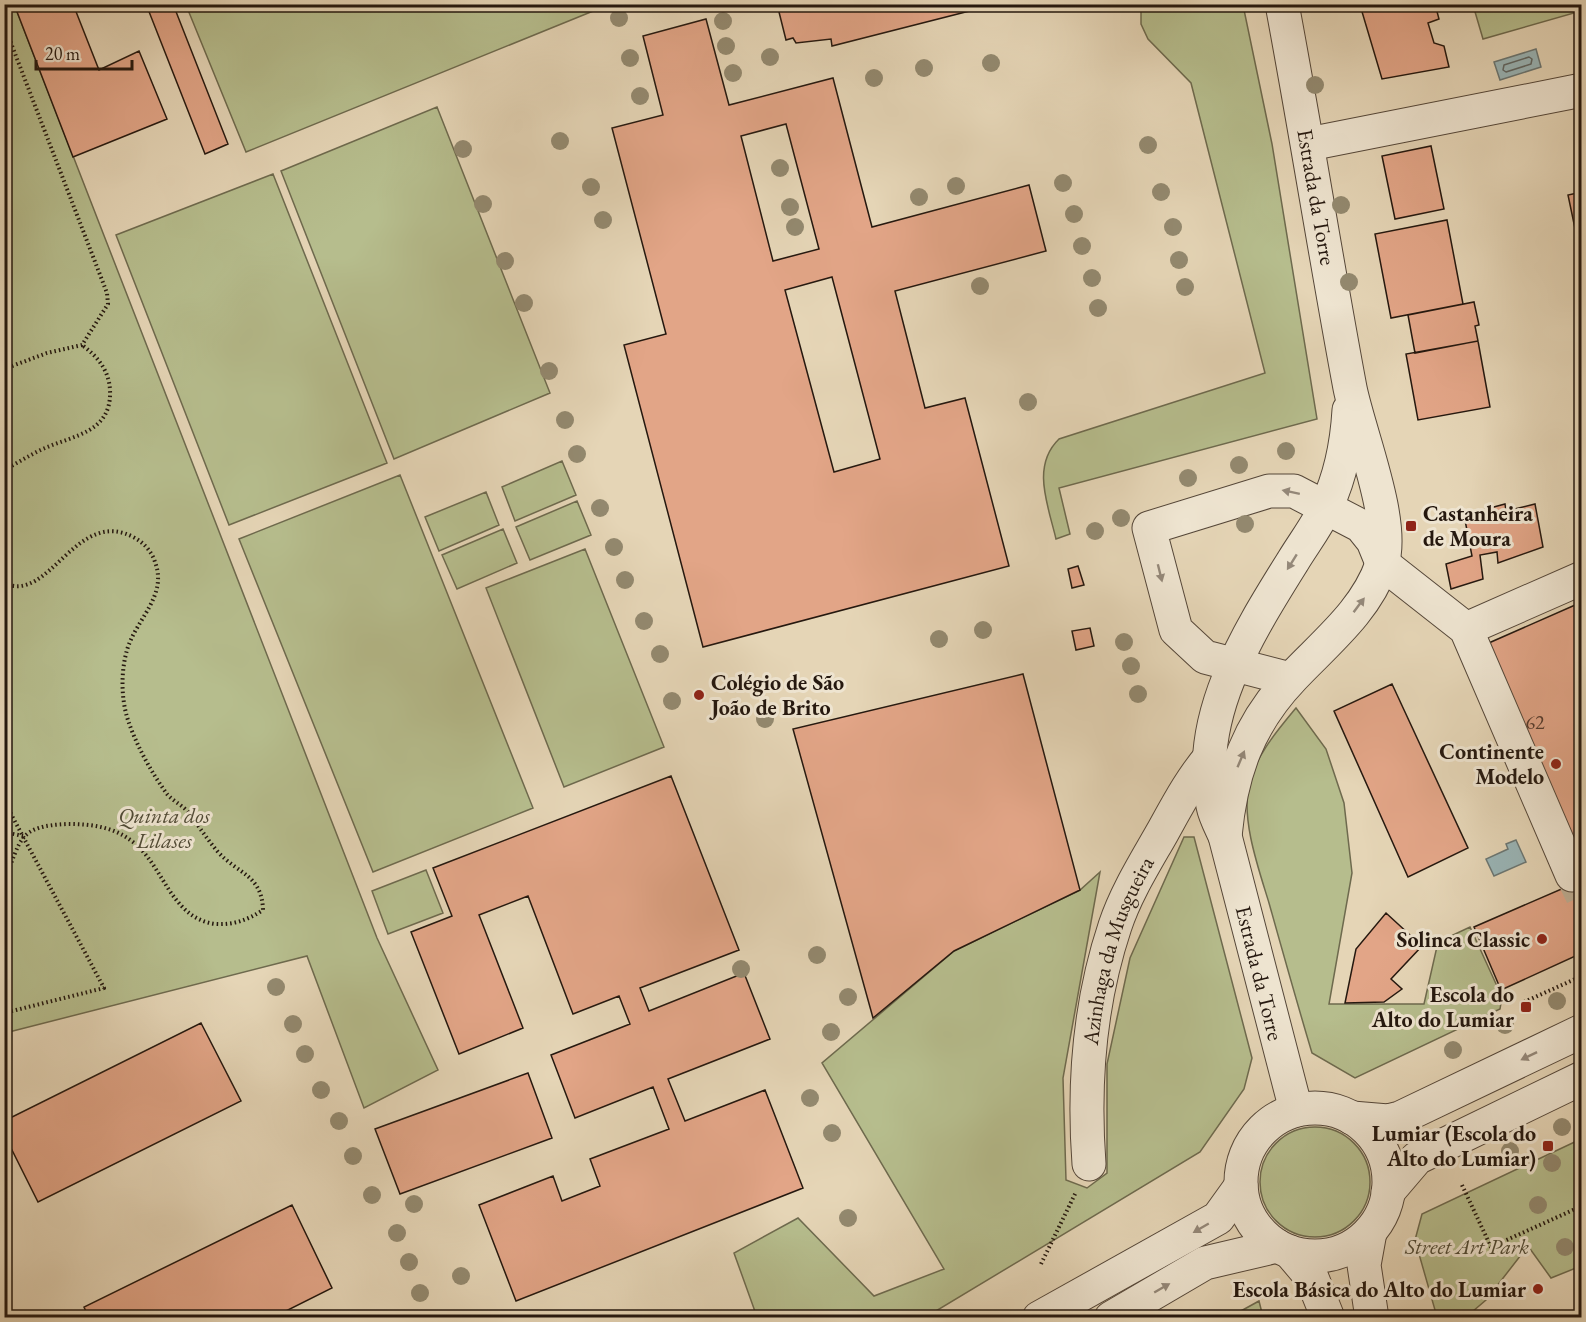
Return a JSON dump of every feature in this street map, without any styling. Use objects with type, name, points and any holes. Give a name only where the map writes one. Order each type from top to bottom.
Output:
[{"type":"street","name":"Estrada da Torre","points":[[1225,836],[1234,776],[1242,755],[1260,721],[1290,679],[1362,602],[1382,563],[1385,532],[1371,462],[1350,390],[1309,144],[1282,4]]},
{"type":"street","points":[[1309,144],[1581,90]]},
{"type":"street","name":"Estrada da Torre","points":[[1296,1110],[1225,836],[1213,807],[1211,756],[1216,717],[1234,665],[1267,603],[1326,507],[1341,470],[1347,438],[1350,390]]},
{"type":"street","points":[[1290,679],[1205,657],[1176,630],[1149,528],[1269,491],[1294,491],[1361,526],[1373,541],[1382,563],[1466,629],[1572,875]]},
{"type":"street","points":[[1466,629],[1581,578]]},
{"type":"street","name":"Azinhaga da Musgueira","points":[[1089,1164],[1085,1084],[1091,1015],[1115,925],[1135,880],[1196,773],[1211,756]]},
{"type":"street","points":[[1328,1317],[1312,1278],[1284,1249],[1256,1227],[1248,1214],[1241,1186],[1245,1157],[1259,1132],[1282,1115],[1296,1110],[1325,1108],[1352,1118],[1388,1121],[1400,1118],[1581,1031]]},
{"type":"street","points":[[1388,1192],[1417,1158],[1581,1078]]},
{"type":"street","points":[[1352,1118],[1374,1137],[1382,1149],[1386,1163],[1388,1192],[1385,1207],[1370,1232],[1364,1265],[1364,1282],[1372,1317]]},
{"type":"street","points":[[1039,1317],[1218,1218],[1241,1186]]},
{"type":"street","points":[[1112,1317],[1206,1263],[1284,1249],[1319,1257],[1347,1249],[1370,1232]]},
{"type":"path","points":[[4,26],[107,293],[108,304],[82,345],[46,353],[4,369]]},
{"type":"path","points":[[4,470],[45,448],[80,436],[105,416],[110,401],[106,371],[100,360],[82,345]]},
{"type":"path","points":[[4,583],[13,587],[25,586],[38,579],[76,545],[101,533],[125,534],[146,546],[158,570],[158,584],[155,597],[136,628],[127,649],[123,671],[123,694],[127,716],[134,737],[169,796],[187,809],[219,853],[252,878],[262,895],[263,910],[252,918],[228,925],[195,918],[163,883],[146,854],[134,842],[104,827],[88,824],[36,827],[23,836],[4,881]]},
{"type":"path","points":[[4,801],[104,988],[4,1013]]},
{"type":"path","points":[[4,832],[23,836]]},
{"type":"path","points":[[1524,1002],[1581,975]]},
{"type":"path","points":[[1041,1264],[1089,1164]]},
{"type":"path","points":[[1581,1168],[1576,1182],[1581,1199]]},
{"type":"path","points":[[1462,1185],[1491,1247],[1581,1206]]},
{"type":"green space","name":"Quinta dos Lilases","points":[[14,4],[377,938],[438,1070],[364,1108],[307,956],[5,1033],[4,5]]},
{"type":"green space","points":[[186,5],[608,5],[246,152]]},
{"type":"green space","points":[[1141,5],[1243,5],[1272,144],[1317,419],[1059,488],[1070,534],[1056,539],[1046,500],[1044,474],[1046,461],[1059,439],[1265,373],[1191,83],[1148,39],[1141,24]]},
{"type":"green space","points":[[1473,5],[1581,5],[1581,11],[1483,39]]},
{"type":"green space","points":[[437,107],[550,393],[394,459],[281,171]]},
{"type":"green space","points":[[273,174],[387,463],[229,525],[116,235]]},
{"type":"green space","points":[[562,461],[576,495],[515,521],[502,487]]},
{"type":"green space","points":[[400,475],[533,808],[373,872],[239,539]]},
{"type":"green space","points":[[486,492],[499,525],[439,551],[425,517]]},
{"type":"green space","points":[[577,501],[591,535],[530,560],[516,527]]},
{"type":"green space","points":[[503,529],[517,563],[457,589],[442,555]]},
{"type":"green space","points":[[585,549],[664,747],[564,787],[486,588]]},
{"type":"green space","points":[[1296,708],[1326,749],[1344,803],[1352,873],[1329,1004],[1424,1004],[1438,942],[1470,927],[1502,997],[1500,1009],[1355,1078],[1312,1053],[1249,829],[1247,799],[1256,764],[1268,744]]},
{"type":"green space","points":[[1184,837],[1194,837],[1252,1058],[1244,1089],[1200,1152],[926,1317],[757,1317],[734,1253],[798,1218],[874,1296],[944,1269],[822,1063],[954,951],[1080,890],[1100,872],[1063,1078],[1066,1180],[1087,1188],[1107,1173],[1107,1064],[1130,958]]},
{"type":"green space","points":[[426,870],[443,913],[388,934],[372,891]]},
{"type":"green space","points":[[1315,1127],[1336,1131],[1354,1143],[1366,1161],[1370,1182],[1366,1203],[1354,1221],[1336,1233],[1315,1237],[1294,1233],[1276,1221],[1264,1203],[1260,1182],[1264,1161],[1276,1143],[1294,1131]]},
{"type":"green space","name":"Street Art Park","points":[[1581,1139],[1581,1266],[1551,1278],[1528,1246],[1486,1300],[1466,1317],[1437,1317],[1415,1240],[1422,1214]]},
{"type":"green space","points":[[1259,1301],[1263,1317],[1230,1317]]},
{"type":"water","points":[[1536,49],[1541,67],[1500,80],[1494,62]]},
{"type":"water","points":[[1516,840],[1526,862],[1494,876],[1486,859],[1508,849],[1506,844]]},
{"type":"building","points":[[14,4],[73,4],[99,70],[139,51],[167,119],[73,157]]},
{"type":"building","points":[[146,4],[173,4],[228,144],[205,154]]},
{"type":"building","points":[[777,4],[997,4],[832,46],[831,39],[796,43],[793,38],[786,40]]},
{"type":"building","points":[[1435,4],[1439,19],[1428,23],[1434,43],[1444,46],[1449,67],[1382,79],[1360,5]]},
{"type":"building","points":[[706,19],[729,105],[833,78],[872,227],[1029,185],[1046,251],[895,291],[925,408],[965,398],[1009,566],[703,647],[624,345],[666,334],[612,128],[663,115],[643,36]],"holes":[[[786,124],[819,249],[773,261],[741,136]],[[832,277],[880,459],[834,472],[785,290]]]},
{"type":"building","points":[[1431,146],[1444,209],[1395,219],[1382,156]]},
{"type":"building","points":[[1582,192],[1582,262],[1568,195]]},
{"type":"building","points":[[1447,220],[1463,304],[1391,318],[1375,234]]},
{"type":"building","points":[[1474,302],[1479,325],[1475,326],[1478,341],[1415,353],[1408,315]]},
{"type":"building","points":[[1478,341],[1490,407],[1418,420],[1406,354]]},
{"type":"building","points":[[1505,504],[1506,511],[1535,504],[1543,547],[1498,563],[1497,552],[1480,555],[1483,579],[1451,589],[1446,564],[1472,556],[1464,515]]},
{"type":"building","points":[[1078,566],[1084,585],[1072,588],[1068,569]]},
{"type":"building","name":"Continente Modelo","points":[[1582,602],[1582,953],[1501,990],[1474,927],[1580,881],[1482,646]]},
{"type":"building","points":[[1090,628],[1094,646],[1076,650],[1072,631]]},
{"type":"building","points":[[1023,674],[1080,890],[954,951],[873,1018],[793,729]]},
{"type":"building","points":[[1392,684],[1468,848],[1408,877],[1334,711]]},
{"type":"building","points":[[671,776],[739,950],[640,988],[649,1011],[744,973],[770,1039],[668,1079],[685,1121],[765,1090],[803,1188],[516,1301],[479,1205],[553,1176],[562,1201],[600,1186],[590,1159],[669,1129],[653,1087],[575,1118],[551,1055],[630,1024],[619,996],[573,1014],[528,896],[479,915],[523,1028],[459,1054],[411,932],[452,916],[433,868]]},
{"type":"building","points":[[1386,913],[1422,946],[1391,979],[1402,989],[1384,1002],[1345,1003],[1356,949]]},
{"type":"building","points":[[201,1023],[241,1101],[38,1202],[4,1134],[4,1121]]},
{"type":"building","points":[[528,1073],[552,1138],[400,1194],[375,1129]]},
{"type":"building","points":[[292,1205],[332,1288],[272,1318],[89,1318],[84,1307]]},
{"type":"tunnel","points":[[1572,875],[1582,896]]},
{"type":"place","name":"Castanheira de Moura","points":[[1411,526]]},
{"type":"place","name":"Colégio de São João de Brito","points":[[699,695]]},
{"type":"place","name":"Continente Modelo","points":[[1556,764]]},
{"type":"place","name":"Solinca Classic","points":[[1542,939]]},
{"type":"place","name":"Escola do Alto do Lumiar","points":[[1526,1007]]},
{"type":"place","name":"Lumiar (Escola do Alto do Lumiar)","points":[[1548,1146]]},
{"type":"place","name":"Escola Básica do Alto do Lumiar","points":[[1538,1289]]}]
